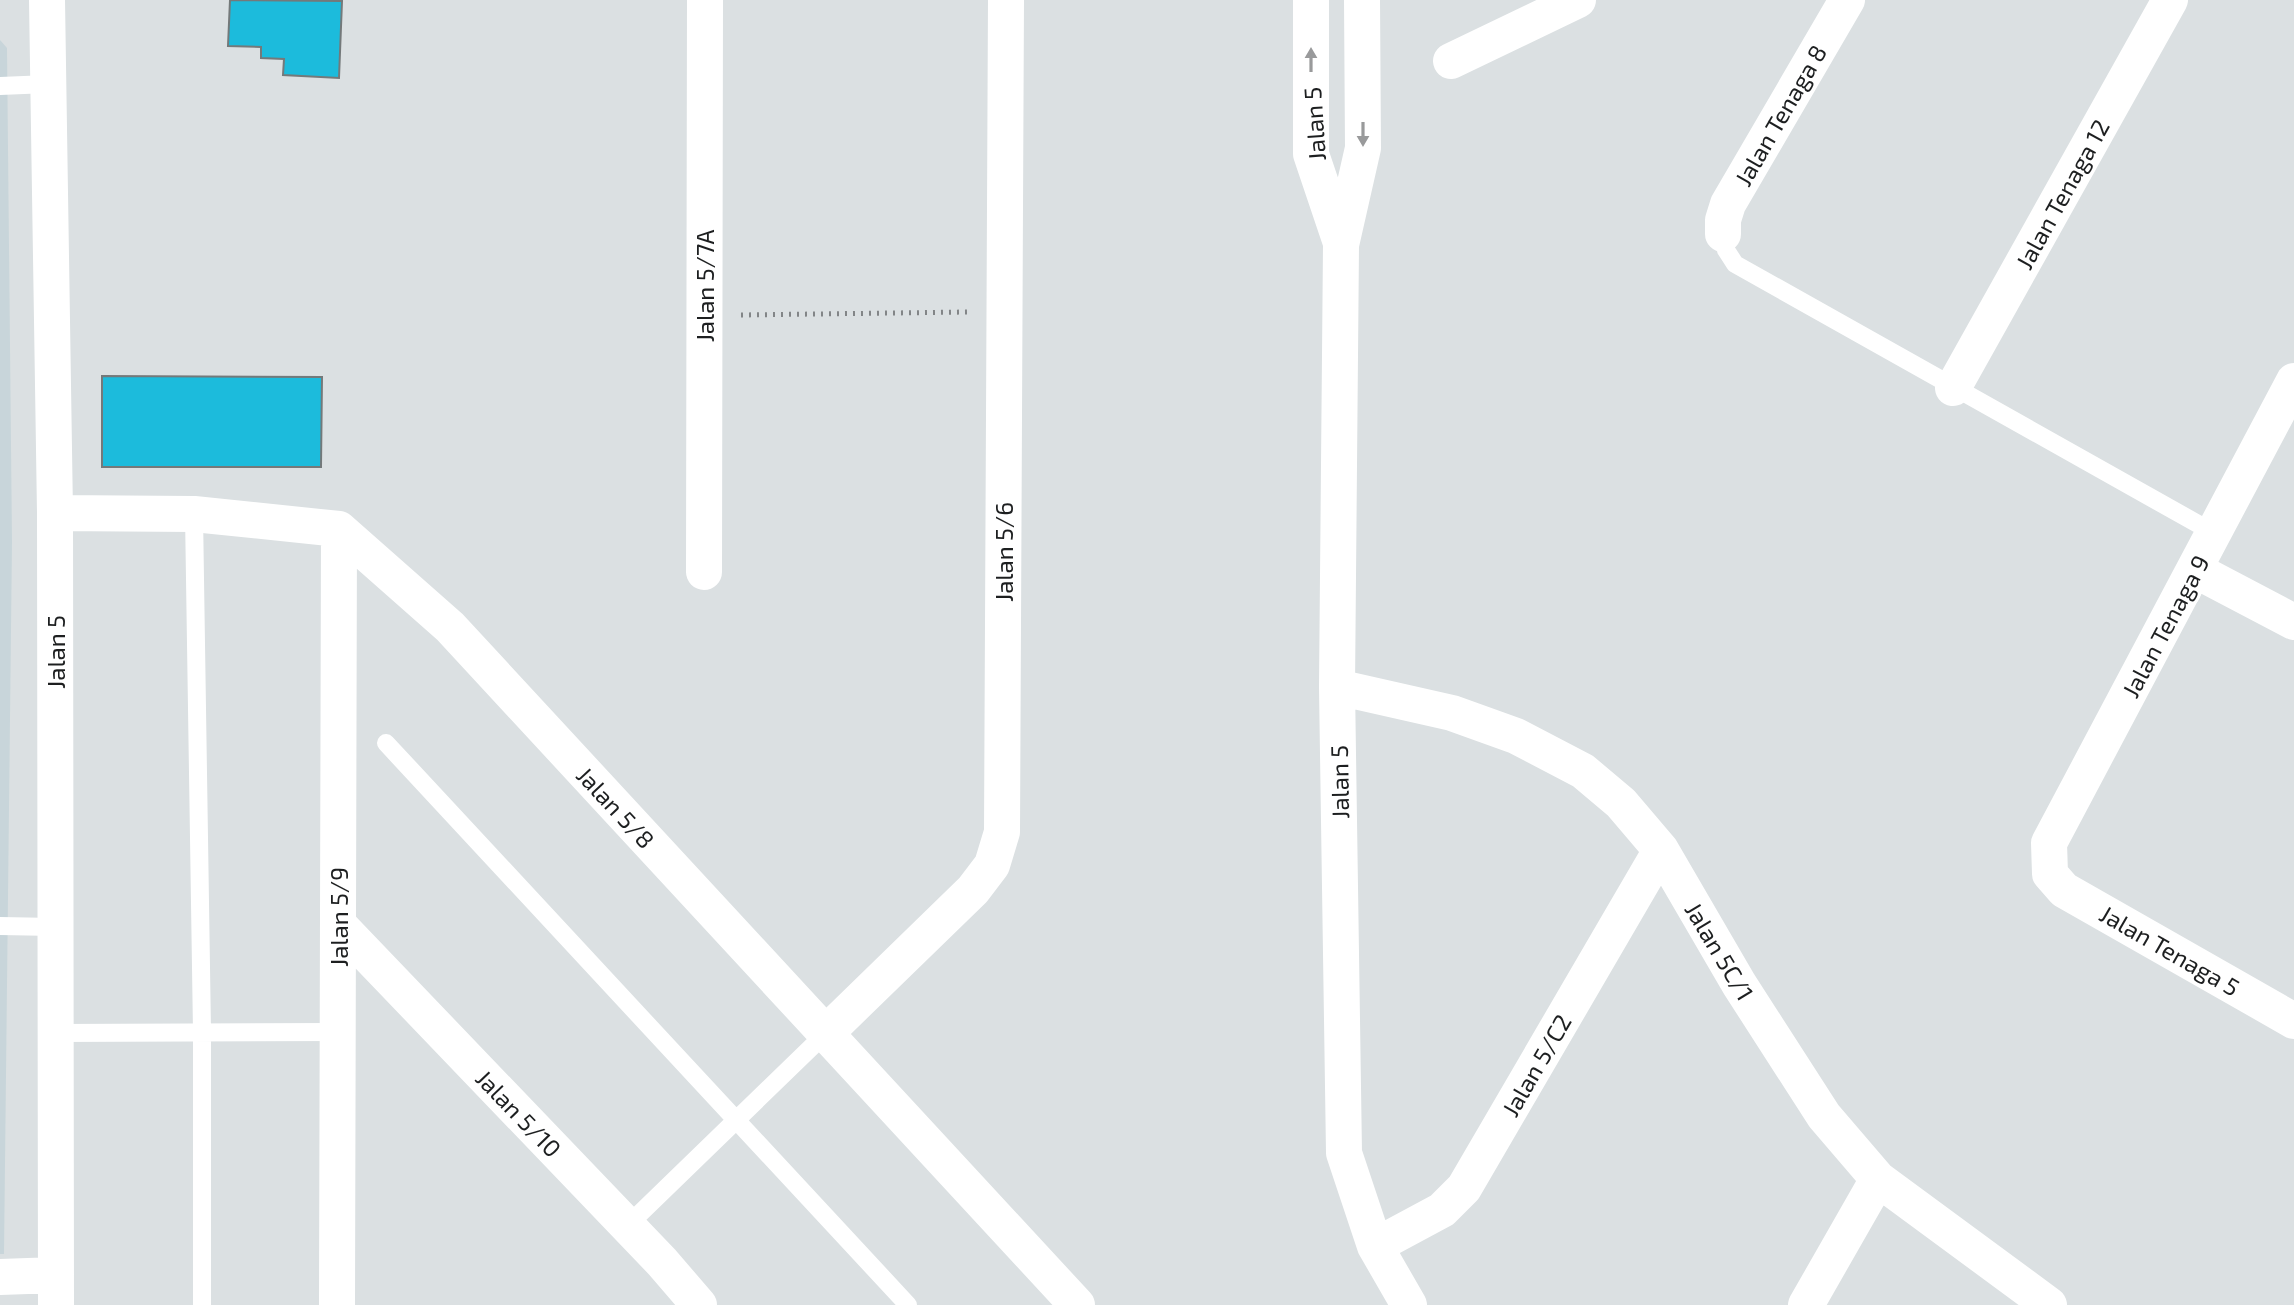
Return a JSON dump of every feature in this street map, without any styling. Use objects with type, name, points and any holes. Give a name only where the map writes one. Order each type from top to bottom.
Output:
[{"type":"street","name":"Jalan 5","points":[[47,0],[55,513],[56,1290]]},
{"type":"street","name":"Jalan 5/7A","points":[[704,572],[705,0]]},
{"type":"street","name":"Jalan 5/6","points":[[826,1033],[973,890],[992,865],[1002,832],[1006,0]]},
{"type":"street","name":"Jalan 5","points":[[1311,0],[1311,154],[1341,245]]},
{"type":"street","name":"Jalan 5","points":[[1362,0],[1363,148],[1341,245],[1337,687],[1344,1153],[1375,1246],[1409,1305]]},
{"type":"street","points":[[1451,61],[1578,0]]},
{"type":"street","name":"Jalan Tenaga 8","points":[[1723,234],[1728,204],[1847,0]]},
{"type":"street","name":"Jalan Tenaga 12","points":[[1953,388],[2170,0]]},
{"type":"street","name":"Jalan Tenaga 9","points":[[2050,874],[2049,843],[2214,533],[2286,418],[2294,381]]},
{"type":"street","points":[[55,513],[194,514],[339,529]]},
{"type":"street","name":"Jalan 5/8","points":[[339,529],[450,627],[1077,1305]]},
{"type":"street","name":"Jalan 5/9","points":[[337,1305],[339,529]]},
{"type":"street","points":[[2195,570],[2294,622]]},
{"type":"street","name":"Jalan 5C/1","points":[[1337,687],[1452,713],[1516,736],[1583,771],[1621,803],[1661,850],[1739,984],[1824,1116],[1878,1179],[2049,1305]]},
{"type":"street","name":"Jalan 5/C2","points":[[1375,1246],[1442,1210],[1464,1188],[1661,850]]},
{"type":"street","name":"Jalan Tenaga 5","points":[[2050,874],[2064,890],[2294,1021]]},
{"type":"street","name":"Jalan 5/10","points":[[338,924],[699,1305]]},
{"type":"street","points":[[1806,1305],[1878,1179]]},
{"type":"street","points":[[0,1277],[56,1290]]},
{"type":"lane","points":[[0,86],[48,84]]},
{"type":"lane","points":[[1723,234],[1726,250],[1735,264],[2214,533]]},
{"type":"lane","points":[[194,514],[202,1032],[202,1305]]},
{"type":"lane","points":[[386,743],[908,1305]]},
{"type":"lane","points":[[0,926],[55,927]]},
{"type":"lane","points":[[55,1033],[338,1032]]},
{"type":"lane","points":[[627,1226],[826,1033]]},
{"type":"path","points":[[704,315],[1004,312]]},
{"type":"shaded area","points":[[0,40],[7,48],[12,542],[4,1254],[0,1254]]},
{"type":"building","points":[[230,0],[342,1],[339,78],[283,75],[284,59],[261,58],[261,47],[228,46]]},
{"type":"building","points":[[102,376],[322,377],[321,467],[102,467]]}]
